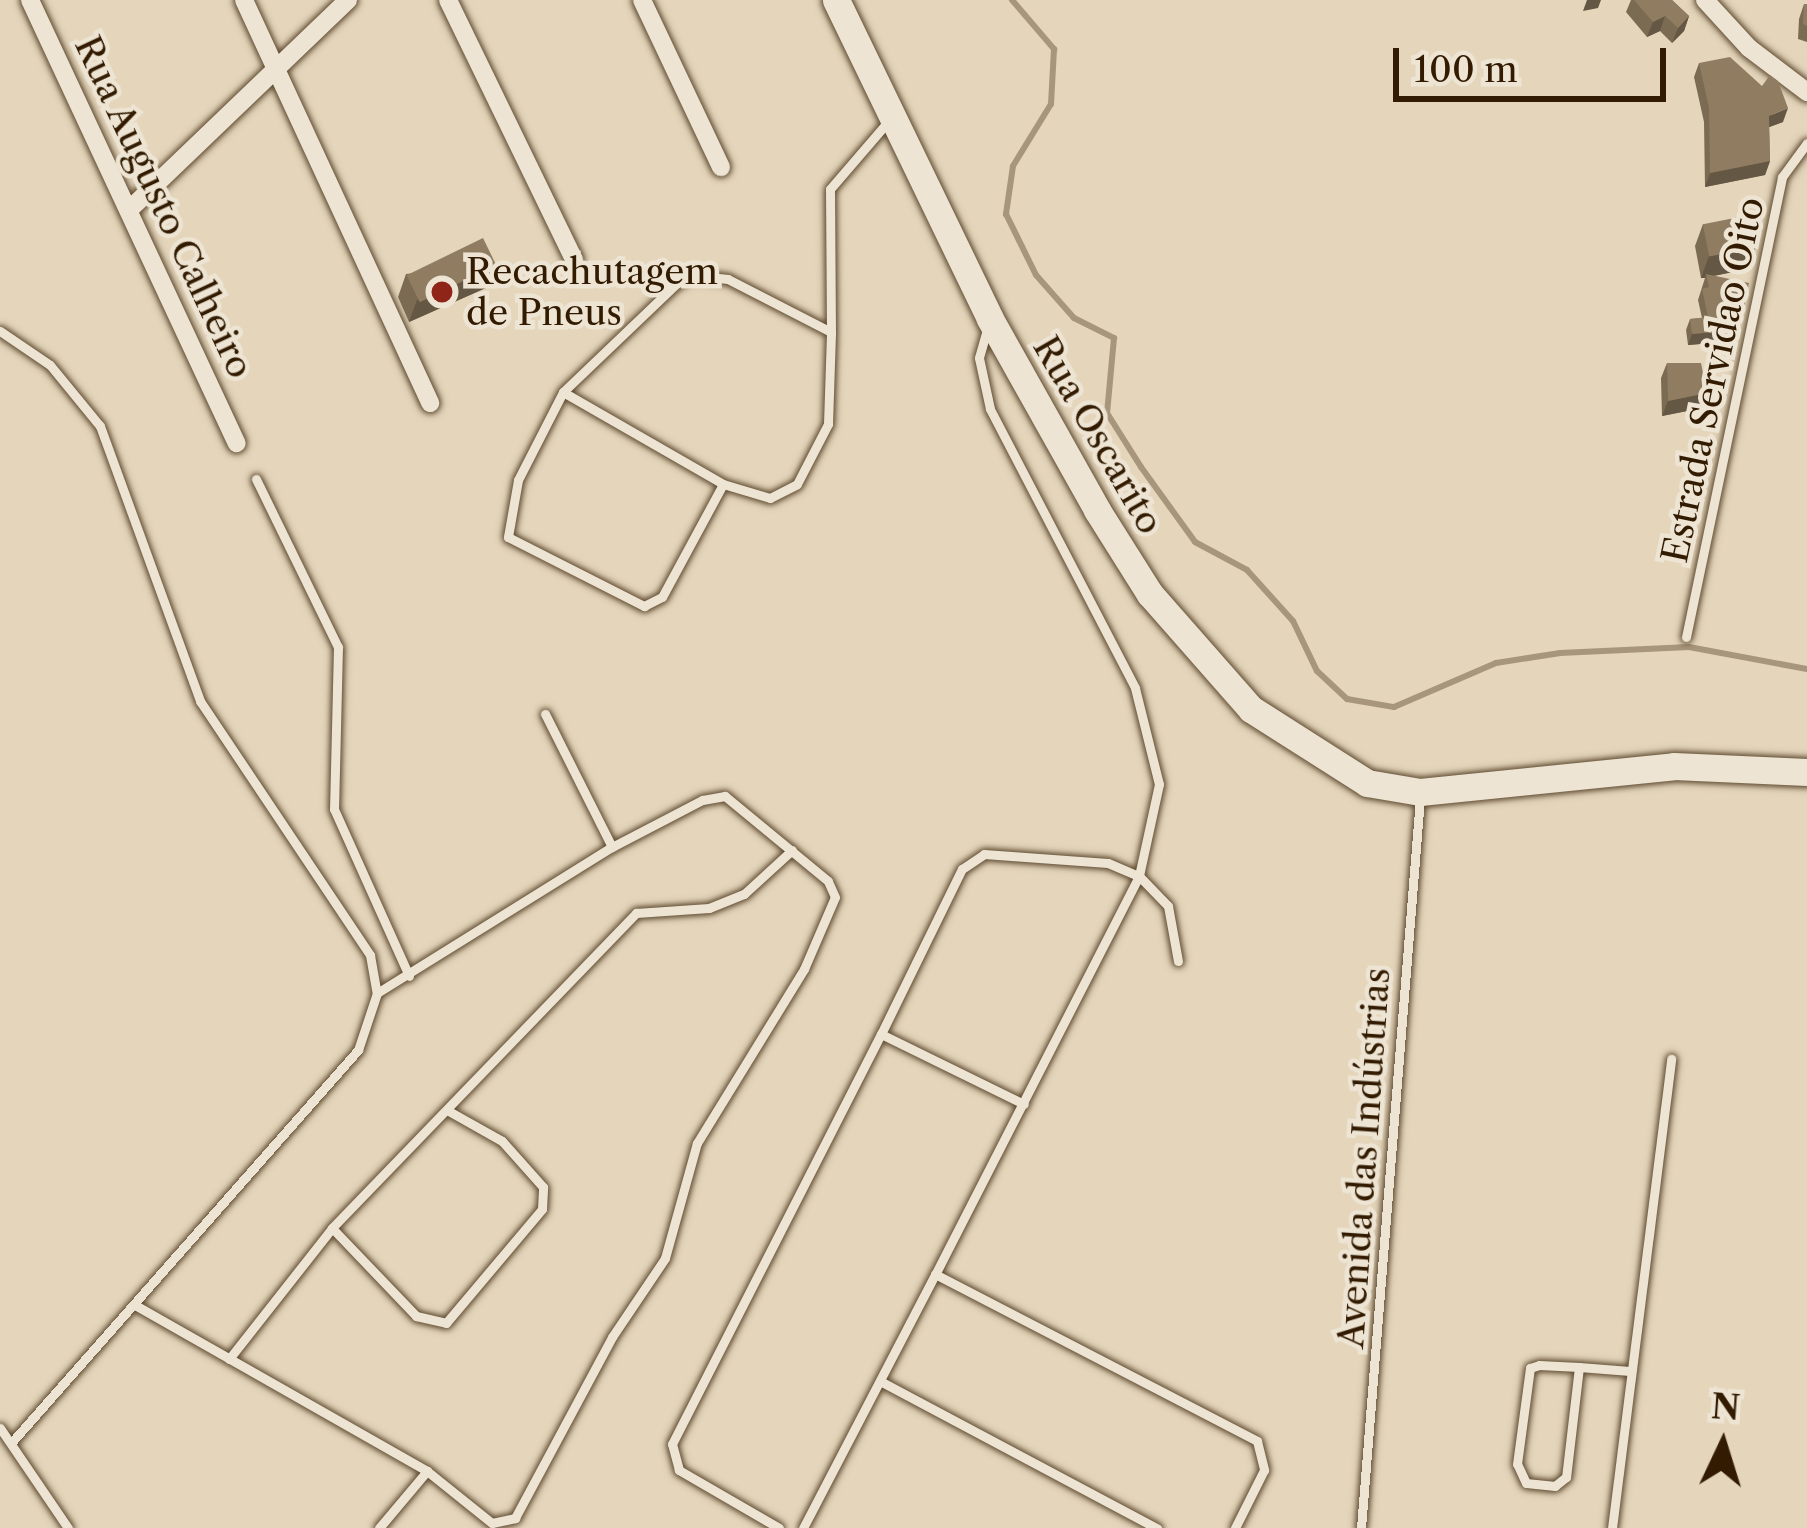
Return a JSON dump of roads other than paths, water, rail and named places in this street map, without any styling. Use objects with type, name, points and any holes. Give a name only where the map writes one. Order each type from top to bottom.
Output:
[{"type":"main road","name":"Rua Oscarito","points":[[836,0],[990,319],[1118,544],[1205,663],[1322,760],[1366,783],[1420,792],[1674,766],[1807,772]]},
{"type":"street","name":"Rua Augusto Calheiro","points":[[30,0],[237,443]]},
{"type":"street","points":[[244,0],[430,403]]},
{"type":"street","points":[[130,209],[348,0]]},
{"type":"street","points":[[448,0],[574,260]]},
{"type":"street","points":[[642,0],[721,167]]},
{"type":"street","points":[[1705,0],[1804,88]]},
{"type":"lane","points":[[562,392],[723,484],[770,499],[797,484],[828,424],[830,189],[892,117]]},
{"type":"lane","name":"Estrada Servidao Oito","points":[[1687,637],[1782,177],[1807,143]]},
{"type":"lane","points":[[723,484],[654,603],[631,604],[514,543],[507,514],[562,392],[692,275],[728,278],[831,332]]},
{"type":"lane","points":[[803,1528],[1139,876],[1159,784],[1135,688],[990,409],[979,358],[990,319]]},
{"type":"lane","points":[[0,331],[50,365],[100,426],[200,701],[370,956],[377,993],[358,1051],[10,1444]]},
{"type":"lane","points":[[256,479],[336,640],[334,809],[409,976]]},
{"type":"lane","points":[[544,714],[612,847]]},
{"type":"lane","name":"Avenida das Indústrias","points":[[1361,1528],[1420,792]]},
{"type":"lane","points":[[135,1305],[428,1472],[492,1522],[507,1522],[525,1506],[612,1337],[665,1258],[697,1143],[829,919],[832,886],[718,795],[612,847],[377,993]]},
{"type":"lane","points":[[230,1359],[332,1228],[636,913],[709,908],[744,894],[791,850]]},
{"type":"lane","points":[[779,1528],[679,1471],[672,1444],[972,857],[1108,863],[1139,876],[1168,906],[1178,961]]},
{"type":"lane","points":[[881,1034],[1024,1104]]},
{"type":"lane","points":[[1612,1528],[1671,1059]]},
{"type":"lane","points":[[332,1228],[416,1316],[446,1322],[542,1209],[543,1187],[502,1141],[447,1109]]},
{"type":"lane","points":[[935,1274],[1257,1441],[1264,1470],[1235,1528]]},
{"type":"lane","points":[[1579,1367],[1566,1477],[1555,1486],[1526,1483],[1517,1464],[1524,1376],[1539,1365],[1579,1367],[1630,1371]]},
{"type":"lane","points":[[880,1381],[1157,1528]]},
{"type":"lane","points":[[0,1428],[68,1528]]},
{"type":"lane","points":[[379,1528],[428,1472]]},
{"type":"waterway","points":[[1012,0],[1054,49],[1051,104],[1013,166],[1006,214],[1036,275],[1074,318],[1114,338],[1107,413],[1141,467],[1195,542],[1247,570],[1293,621],[1317,671],[1347,699],[1394,707],[1496,663],[1560,653],[1689,647],[1807,669]]},
{"type":"place","name":"Recachutagem de Pneus","points":[[442,292]]}]
